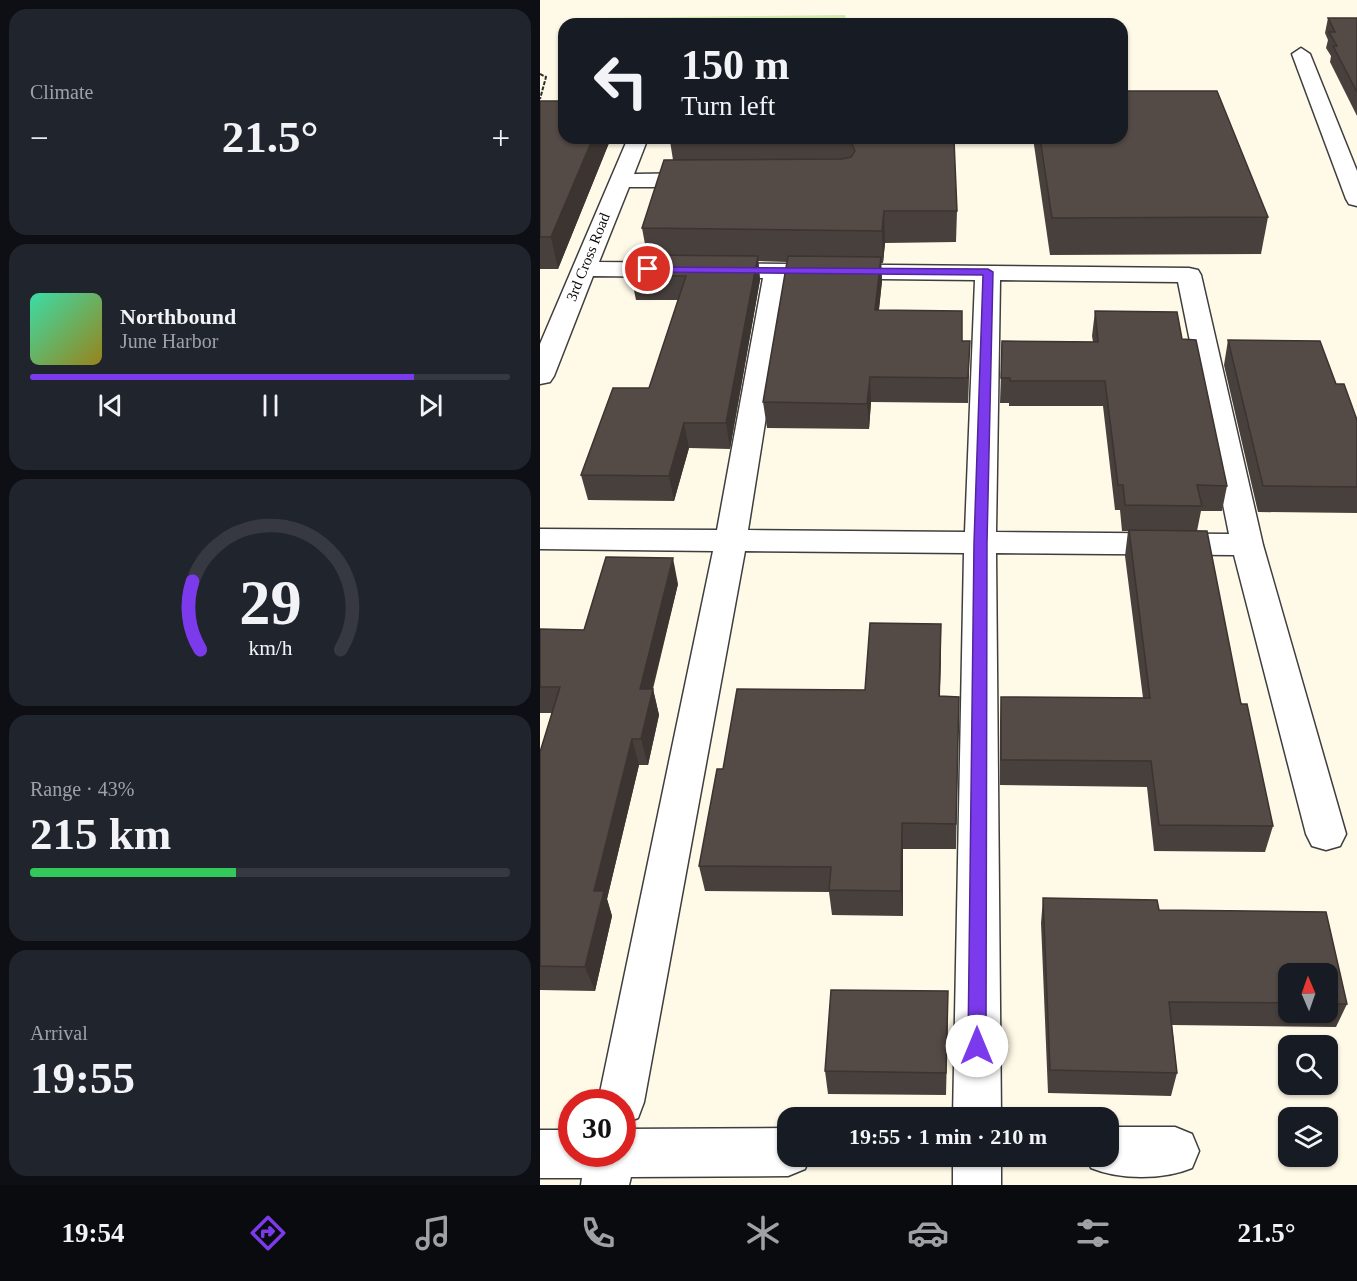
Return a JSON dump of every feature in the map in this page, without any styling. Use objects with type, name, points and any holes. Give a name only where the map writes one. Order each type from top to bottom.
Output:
[{"type":"street","points":[[1301,54],[1349,161],[1357,199]]},
{"type":"street","name":"3rd Cross Road","points":[[540,376],[635,144]]},
{"type":"street","points":[[619,180],[726,180]]},
{"type":"street","points":[[584,269],[1189,275],[1247,545],[1326,834]]},
{"type":"street","points":[[624,1089],[730,540],[777,270]]},
{"type":"street","points":[[977,1107],[980,543],[988,272]]},
{"type":"street","points":[[540,539],[1247,545]]},
{"type":"street","points":[[1119,1151],[1175,1151]]},
{"type":"street","points":[[636,1154],[777,1152]]},
{"type":"street","points":[[540,1154],[558,1154]]},
{"type":"street","points":[[605,1185],[608,1167]]},
{"type":"street","points":[[977,1167],[977,1185]]},
{"type":"path","points":[[540,74],[546,77],[540,99]]},
{"type":"green space","points":[[845,15],[846,18],[588,18]]},
{"type":"building","points":[[1328,18],[1357,18],[1357,92],[1333,46],[1337,46],[1329,32],[1335,32]]},
{"type":"building","points":[[1128,91],[1217,91],[1268,217],[1052,218],[1041,144],[1128,144]]},
{"type":"building","points":[[540,101],[558,101],[558,144],[590,144],[551,237],[540,237]]},
{"type":"building","points":[[852,144],[954,144],[957,211],[884,211],[882,231],[642,228],[664,160],[842,159],[851,157],[855,151]]},
{"type":"building","points":[[638,255],[758,256],[726,423],[684,423],[669,476],[581,475],[613,388],[649,388],[686,276],[631,276]]},
{"type":"building","points":[[788,256],[881,257],[875,310],[962,311],[962,341],[970,341],[968,378],[870,377],[867,404],[763,402]]},
{"type":"building","points":[[1095,311],[1177,312],[1182,339],[1196,340],[1227,486],[1197,485],[1202,506],[1125,505],[1123,485],[1118,485],[1105,381],[1010,381],[1010,378],[1001,378],[1002,341],[1098,342]]},
{"type":"building","points":[[1228,340],[1320,341],[1336,384],[1344,384],[1357,420],[1357,487],[1263,486]]},
{"type":"building","points":[[1129,530],[1207,531],[1241,704],[1247,704],[1273,826],[1159,825],[1151,761],[1001,760],[1001,697],[1150,698]]},
{"type":"building","points":[[606,557],[673,558],[640,689],[653,689],[641,739],[632,739],[594,891],[604,891],[585,967],[540,966],[540,752],[560,687],[540,687],[540,629],[584,630]]},
{"type":"building","points":[[870,623],[941,624],[939,696],[959,697],[956,824],[902,823],[901,891],[829,890],[831,867],[699,866],[717,769],[723,769],[737,689],[865,690]]},
{"type":"building","points":[[1043,898],[1157,900],[1159,910],[1326,912],[1338,963],[1278,963],[1278,1003],[1169,1002],[1177,1073],[1050,1070]]},
{"type":"building","points":[[1338,965],[1347,1004],[1338,1004]]},
{"type":"building","points":[[831,990],[948,991],[946,1073],[825,1071]]},
{"type":"route","points":[[648,269],[988,272],[980,543],[977,1046]]}]
